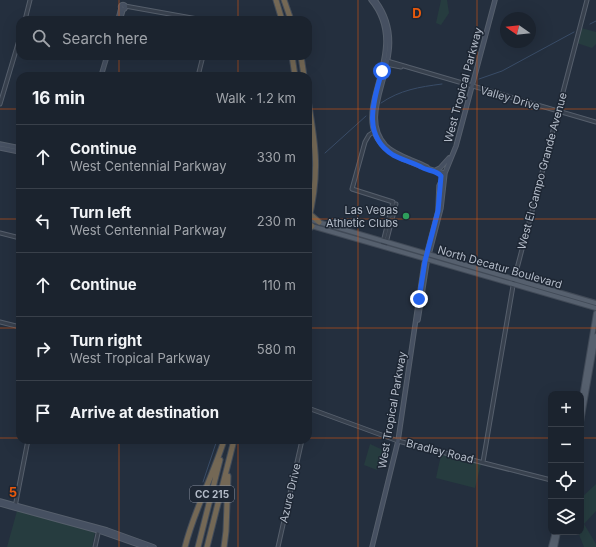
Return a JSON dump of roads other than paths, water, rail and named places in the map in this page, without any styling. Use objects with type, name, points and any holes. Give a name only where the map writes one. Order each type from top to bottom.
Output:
[{"type":"highway","points":[[276,0],[281,16]]},
{"type":"highway","points":[[284,0],[290,16]]},
{"type":"highway","points":[[293,60],[294,72]]},
{"type":"highway","points":[[302,60],[304,72]]},
{"type":"highway","points":[[312,130],[317,168],[312,204]]},
{"type":"highway","points":[[312,221],[319,222]]},
{"type":"highway","points":[[185,546],[193,518],[224,444]]},
{"type":"highway","name":"CC 215","points":[[198,547],[224,444]]},
{"type":"highway","points":[[224,547],[226,531],[227,483],[234,444]]},
{"type":"highway","name":"CC 215","points":[[207,547],[234,444]]},
{"type":"main road","points":[[120,16],[125,0]]},
{"type":"main road","points":[[371,0],[385,24],[387,44],[386,63]]},
{"type":"main road","points":[[375,0],[383,13],[389,29],[391,47],[372,112],[375,131],[380,142],[390,152],[440,174],[439,186]]},
{"type":"main road","name":"West Tropical Parkway","points":[[372,547],[398,441],[419,299],[438,211],[439,186],[455,149],[495,0]]},
{"type":"main road","points":[[104,72],[108,60]]},
{"type":"main road","points":[[375,131],[391,150],[445,173]]},
{"type":"main road","points":[[0,144],[16,147]]},
{"type":"main road","points":[[0,148],[16,151]]},
{"type":"main road","points":[[436,170],[443,166],[455,149]]},
{"type":"main road","points":[[420,166],[445,173]]},
{"type":"main road","name":"West Tropical Parkway","points":[[416,323],[420,307],[427,257],[441,208],[445,173]]},
{"type":"main road","name":"North Decatur Boulevard","points":[[312,222],[557,295],[571,296],[596,303]]},
{"type":"main road","name":"North Decatur Boulevard","points":[[319,222],[384,244]]},
{"type":"main road","name":"North Decatur Boulevard","points":[[557,295],[562,298],[596,308]]},
{"type":"main road","points":[[562,298],[571,296]]},
{"type":"main road","points":[[419,299],[420,307]]},
{"type":"main road","points":[[583,391],[596,314]]},
{"type":"main road","points":[[584,405],[596,336]]},
{"type":"main road","points":[[0,503],[99,529],[154,547]]},
{"type":"main road","points":[[99,529],[145,547]]},
{"type":"main road","points":[[551,547],[554,535]]},
{"type":"main road","points":[[555,547],[557,535]]},
{"type":"street","points":[[26,16],[30,0]]},
{"type":"street","name":"West El Campo Grande Avenue","points":[[483,462],[513,282],[587,0]]},
{"type":"street","points":[[123,7],[179,16]]},
{"type":"street","points":[[0,104],[16,50]]},
{"type":"street","points":[[199,72],[202,60]]},
{"type":"street","name":"Valley Drive","points":[[386,63],[596,122]]},
{"type":"street","points":[[375,131],[365,142],[352,189],[395,200],[384,244]]},
{"type":"street","points":[[389,225],[395,204]]},
{"type":"street","points":[[0,233],[16,237]]},
{"type":"street","points":[[0,322],[16,326]]},
{"type":"street","name":"Bradley Road","points":[[312,409],[398,441],[548,479]]},
{"type":"street","points":[[15,507],[27,444]]},
{"type":"street","name":"Azure Drive","points":[[278,547],[301,444]]},
{"type":"street","points":[[95,547],[99,529]]},
{"type":"waterway","points":[[590,24],[596,21]]},
{"type":"waterway","points":[[479,79],[502,71],[574,32]]},
{"type":"waterway","points":[[381,103],[395,95],[410,90],[442,84]]},
{"type":"waterway","points":[[325,153],[366,116]]},
{"type":"waterway","points":[[203,482],[216,444]]},
{"type":"place","name":"Las Vegas Athletic Clubs","points":[[406,216]]}]
